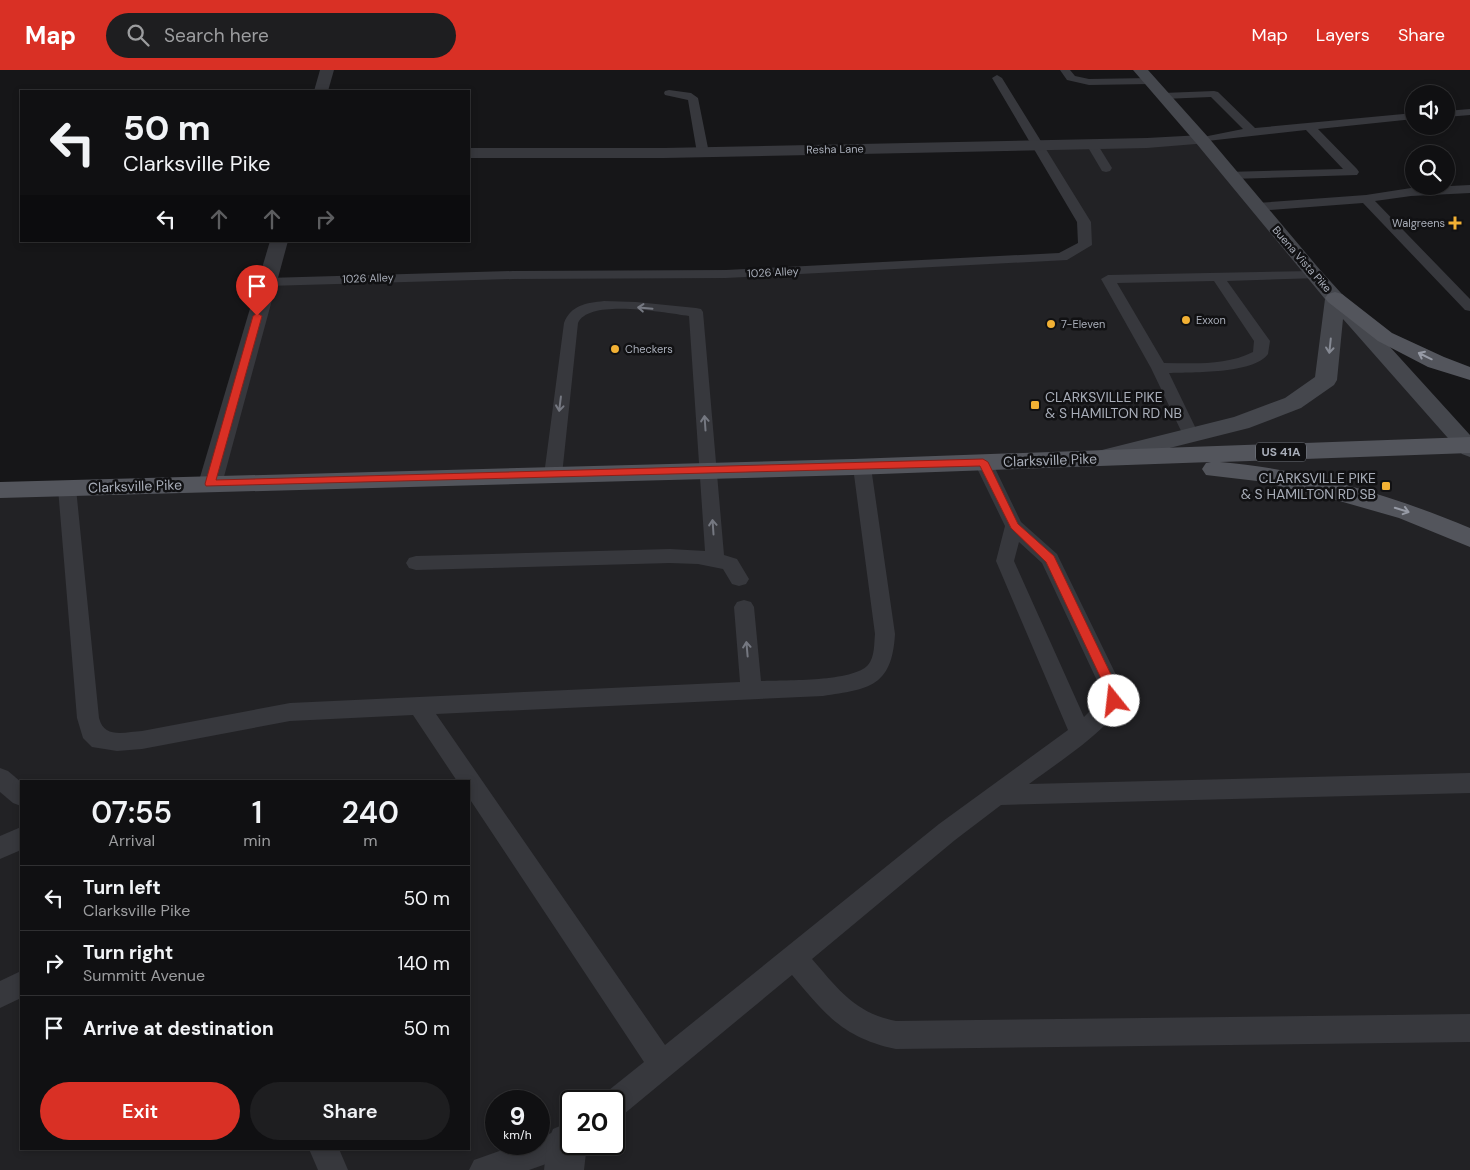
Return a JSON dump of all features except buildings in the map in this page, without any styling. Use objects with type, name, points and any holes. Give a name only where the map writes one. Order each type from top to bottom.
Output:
[{"type":"main road","name":"Buena Vista Pike","points":[[1145,76],[1202,140],[1314,275],[1469,446]]},
{"type":"main road","points":[[1335,298],[1385,336],[1436,362],[1470,374]]},
{"type":"main road","points":[[1096,459],[1241,422],[1293,403],[1326,380],[1335,298]]},
{"type":"main road","name":"Clarksville Pike","points":[[0,490],[862,467],[1469,446]]},
{"type":"main road","points":[[1096,459],[1256,473],[1330,490],[1408,512],[1470,538]]},
{"type":"street","points":[[321,90],[326,70]]},
{"type":"street","name":"Resha Lane","points":[[470,152],[703,153],[1202,140]]},
{"type":"street","points":[[210,484],[278,242]]},
{"type":"lane","points":[[1065,70],[1071,78],[1088,82],[1145,76]]},
{"type":"lane","name":"1026 Alley","points":[[267,282],[503,275],[726,274],[1062,258],[1085,245],[1084,222],[997,78]]},
{"type":"lane","points":[[669,93],[687,95],[693,98],[703,153]]},
{"type":"lane","points":[[1163,96],[1214,94],[1252,132]]},
{"type":"lane","points":[[1455,113],[1470,112]]},
{"type":"lane","points":[[1202,140],[1252,132],[1405,117]]},
{"type":"lane","points":[[1230,175],[1353,172],[1308,126]]},
{"type":"lane","points":[[1092,144],[1106,168]]},
{"type":"lane","points":[[1257,207],[1366,199],[1411,192],[1470,188]]},
{"type":"lane","points":[[1366,199],[1470,306]]},
{"type":"lane","points":[[1191,435],[1159,368],[1108,279],[1314,275]]},
{"type":"lane","points":[[1159,368],[1231,366],[1248,362],[1260,354],[1262,341],[1217,276]]},
{"type":"lane","points":[[553,475],[571,323],[579,311],[588,307],[613,305],[696,312],[715,559]]},
{"type":"lane","points":[[625,1095],[946,832],[1080,732],[1114,701],[1111,687],[1050,559],[1014,526],[983,462]]},
{"type":"lane","points":[[67,488],[88,718],[91,731],[100,740],[118,742],[142,740],[290,712],[824,687],[861,682],[879,668],[886,650],[862,467]]},
{"type":"lane","points":[[1014,526],[1005,561],[1080,732]]},
{"type":"lane","points":[[416,563],[698,556],[730,564],[739,580]]},
{"type":"lane","points":[[744,607],[751,690]]},
{"type":"lane","points":[[419,706],[469,780]]},
{"type":"lane","points":[[0,778],[20,795]]},
{"type":"lane","points":[[470,781],[662,1064]]},
{"type":"lane","points":[[995,796],[1470,784]]},
{"type":"lane","points":[[0,848],[20,838]]},
{"type":"lane","points":[[793,957],[850,1019],[865,1027],[889,1034],[1470,1028]]},
{"type":"lane","points":[[0,995],[20,985]]},
{"type":"lane","points":[[324,1150],[332,1170]]},
{"type":"lane","points":[[484,1170],[560,1153]]},
{"type":"shaded area","points":[[1202,140],[1470,449],[1470,1170],[0,1170],[0,491],[210,484],[267,282],[726,274],[1062,257],[1085,245],[1084,222],[1039,145]]},
{"type":"place","name":"Walgreens","points":[[1455,223]]},
{"type":"place","name":"Exxon","points":[[1186,320]]},
{"type":"place","name":"7-Eleven","points":[[1051,324]]},
{"type":"place","name":"Checkers","points":[[615,349]]},
{"type":"place","name":"CLARKSVILLE PIKE & S HAMILTON RD NB","points":[[1035,405]]},
{"type":"place","name":"CLARKSVILLE PIKE & S HAMILTON RD SB","points":[[1386,486]]},
{"type":"route","points":[[257,316],[210,484],[726,471],[983,462],[1014,526],[1050,559],[1111,687],[1114,701]]}]
